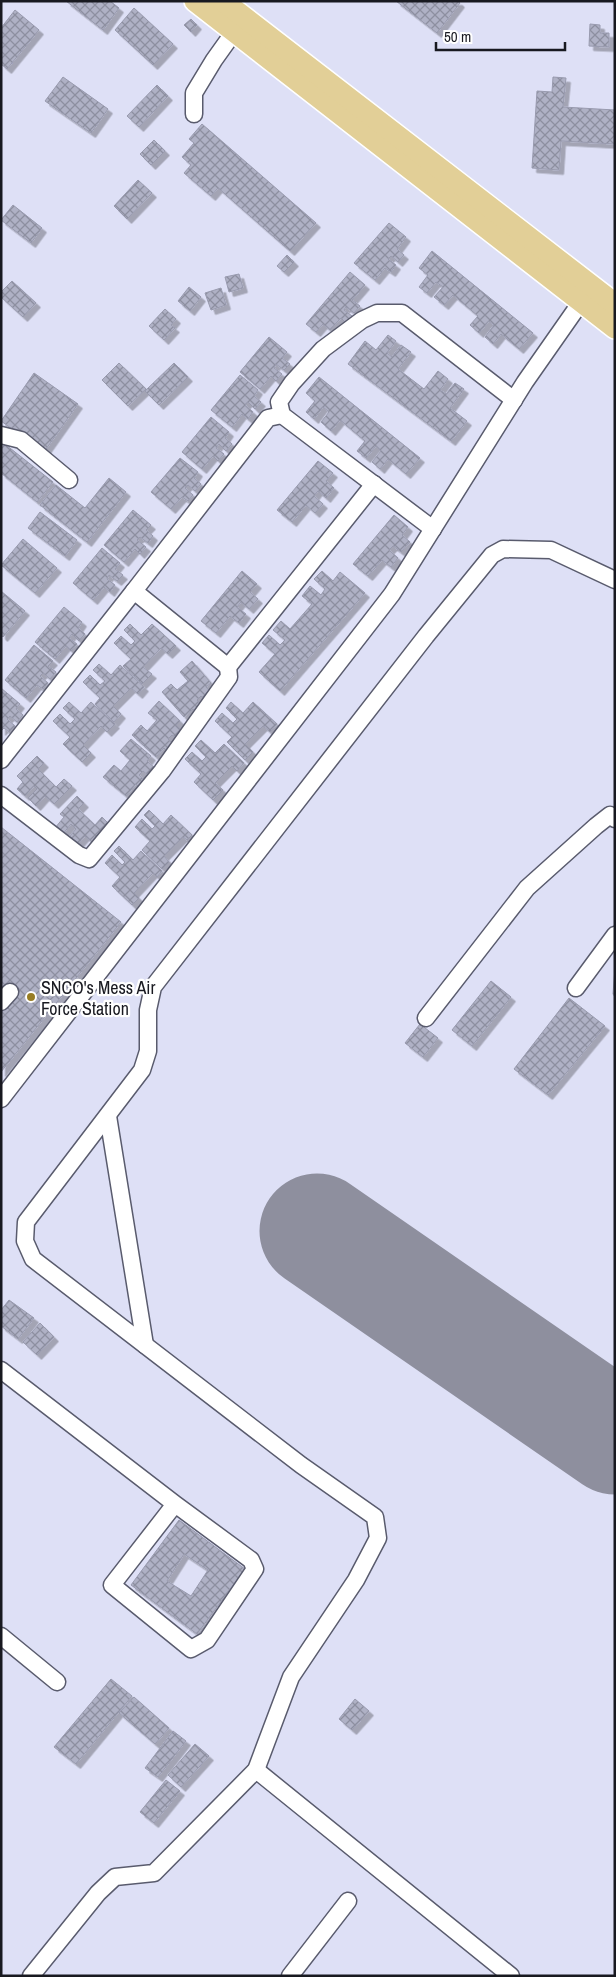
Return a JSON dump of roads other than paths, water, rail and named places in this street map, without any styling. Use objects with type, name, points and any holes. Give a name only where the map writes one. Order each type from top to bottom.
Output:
[{"type":"main road","points":[[194,1],[615,328]]},
{"type":"main road","points":[[223,1],[615,304]]},
{"type":"street","points":[[194,114],[194,93],[234,32]]},
{"type":"street","points":[[1,1099],[392,594],[514,400],[581,302]]},
{"type":"street","points":[[433,529],[282,415],[279,402],[292,383],[323,350],[362,320],[377,313],[402,313],[514,400]]},
{"type":"street","points":[[1,760],[268,418],[282,415]]},
{"type":"street","points":[[1,435],[21,440],[69,480]]},
{"type":"street","points":[[1,795],[80,855],[89,859],[162,771],[229,677],[228,667],[374,484]]},
{"type":"street","points":[[31,1976],[98,1893],[115,1878],[154,1873],[256,1770],[291,1677],[356,1580],[378,1538],[375,1517],[301,1465],[33,1259],[26,1241],[26,1222],[142,1070],[148,1051],[148,1010],[153,987],[420,644],[492,555],[503,549],[551,550],[615,580]]},
{"type":"street","points":[[134,592],[228,667]]},
{"type":"street","points":[[426,1018],[527,888],[610,815],[615,819]]},
{"type":"street","points":[[576,988],[615,935]]},
{"type":"street","points":[[108,1116],[145,1345]]},
{"type":"street","points":[[1,1370],[251,1560],[255,1569],[207,1640],[191,1649],[112,1585],[175,1504]]},
{"type":"street","points":[[1,1636],[57,1682]]},
{"type":"street","points":[[256,1770],[511,1976]]},
{"type":"street","points":[[290,1976],[348,1901]]},
{"type":"place","name":"SNCO's Mess Air Force Station","points":[[31,997]]}]
